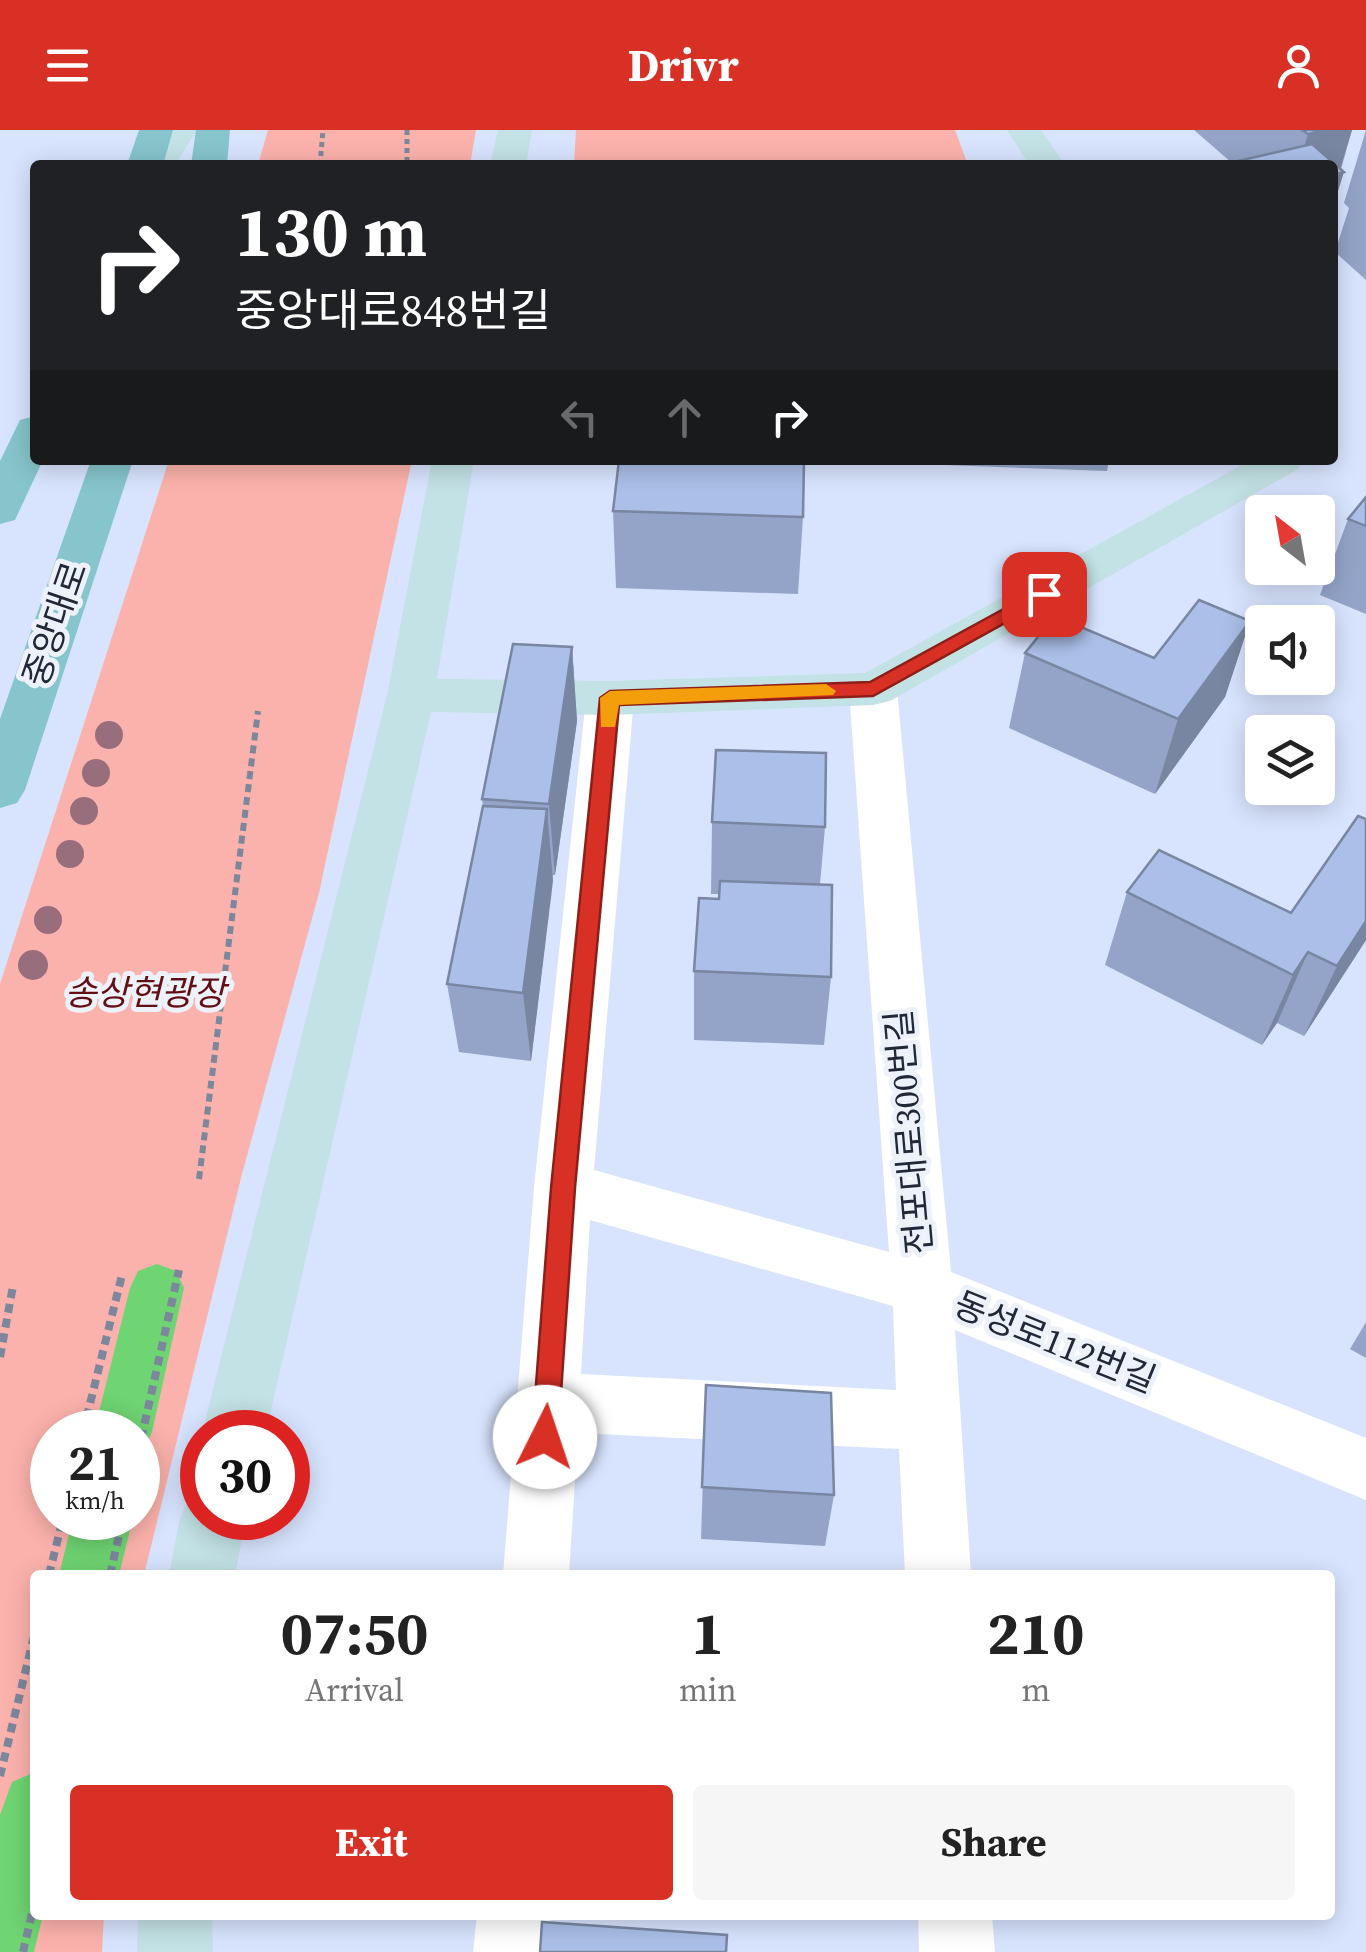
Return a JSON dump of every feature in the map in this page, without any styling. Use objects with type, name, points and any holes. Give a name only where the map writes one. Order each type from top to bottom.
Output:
[{"type":"main road","points":[[147,160],[156,130]]},
{"type":"main road","points":[[160,160],[180,130]]},
{"type":"main road","points":[[210,160],[214,130]]},
{"type":"main road","points":[[509,160],[515,130]]},
{"type":"main road","points":[[1024,130],[1043,160]]},
{"type":"main road","points":[[0,510],[30,440]]},
{"type":"main road","name":"중앙대로","points":[[0,790],[110,465]]},
{"type":"main road","points":[[239,1410],[410,694],[452,465]]},
{"type":"main road","points":[[410,694],[610,698],[873,689],[1274,465]]},
{"type":"main road","points":[[203,1570],[209,1540]]},
{"type":"main road","points":[[175,1920],[175,1952]]},
{"type":"street","name":"전포대로300번길","points":[[873,689],[922,1288],[938,1570]]},
{"type":"street","points":[[536,1570],[563,1188],[610,698]]},
{"type":"street","name":"동성로112번길","points":[[563,1188],[922,1288],[1366,1469]]},
{"type":"street","points":[[548,1402],[930,1422]]},
{"type":"street","points":[[512,1952],[514,1920]]},
{"type":"street","points":[[955,1920],[957,1952]]},
{"type":"path","points":[[320,160],[323,130]]},
{"type":"path","points":[[407,130],[407,160]]},
{"type":"path","points":[[199,1179],[258,711]]},
{"type":"path","points":[[148,1410],[180,1270]]},
{"type":"path","points":[[89,1410],[122,1275]]},
{"type":"path","points":[[0,1357],[12,1286]]},
{"type":"path","points":[[50,1570],[58,1540]]},
{"type":"path","points":[[111,1570],[118,1540]]},
{"type":"path","points":[[0,1776],[30,1653]]},
{"type":"path","points":[[23,1952],[30,1920]]},
{"type":"green space","points":[[268,130],[476,130],[471,160],[259,160]]},
{"type":"green space","points":[[576,130],[955,130],[966,160],[574,160]]},
{"type":"green space","name":"송상현광장","points":[[167,465],[411,465],[319,893],[242,1174],[184,1410],[180,1410],[180,1428],[160,1510],[160,1410],[30,1410],[30,1540],[153,1540],[145,1570],[30,1570],[30,1920],[104,1920],[102,1952],[0,1952],[0,984]]},
{"type":"building","points":[[1312,144],[1330,160],[1242,160]]},
{"type":"building","points":[[618,465],[804,465],[803,517],[613,511]]},
{"type":"building","points":[[1366,497],[1366,526],[1348,519]]},
{"type":"building","points":[[1199,600],[1245,619],[1245,628],[1178,719],[1025,653],[1055,616],[1154,658]]},
{"type":"building","points":[[513,644],[572,647],[549,804],[482,799]]},
{"type":"building","points":[[716,750],[826,753],[825,827],[712,822]]},
{"type":"building","points":[[483,806],[547,809],[523,993],[447,984]]},
{"type":"building","points":[[1358,816],[1366,819],[1366,921],[1337,966],[1308,952],[1293,975],[1127,892],[1159,850],[1291,913]]},
{"type":"building","points":[[720,881],[832,885],[831,977],[694,971],[699,898],[719,899]]},
{"type":"building","points":[[706,1385],[831,1393],[834,1495],[702,1487]]},
{"type":"building","points":[[542,1922],[727,1935],[726,1952],[540,1952]]},
{"type":"waterway","points":[[128,1410],[157,1288]]},
{"type":"waterway","points":[[90,1570],[98,1540]]},
{"type":"waterway","points":[[0,1952],[30,1826]]},
{"type":"slow traffic","points":[[608,722],[610,698],[826,691]]},
{"type":"route","points":[[545,1437],[563,1188],[610,698],[873,689],[1044,594]]}]
